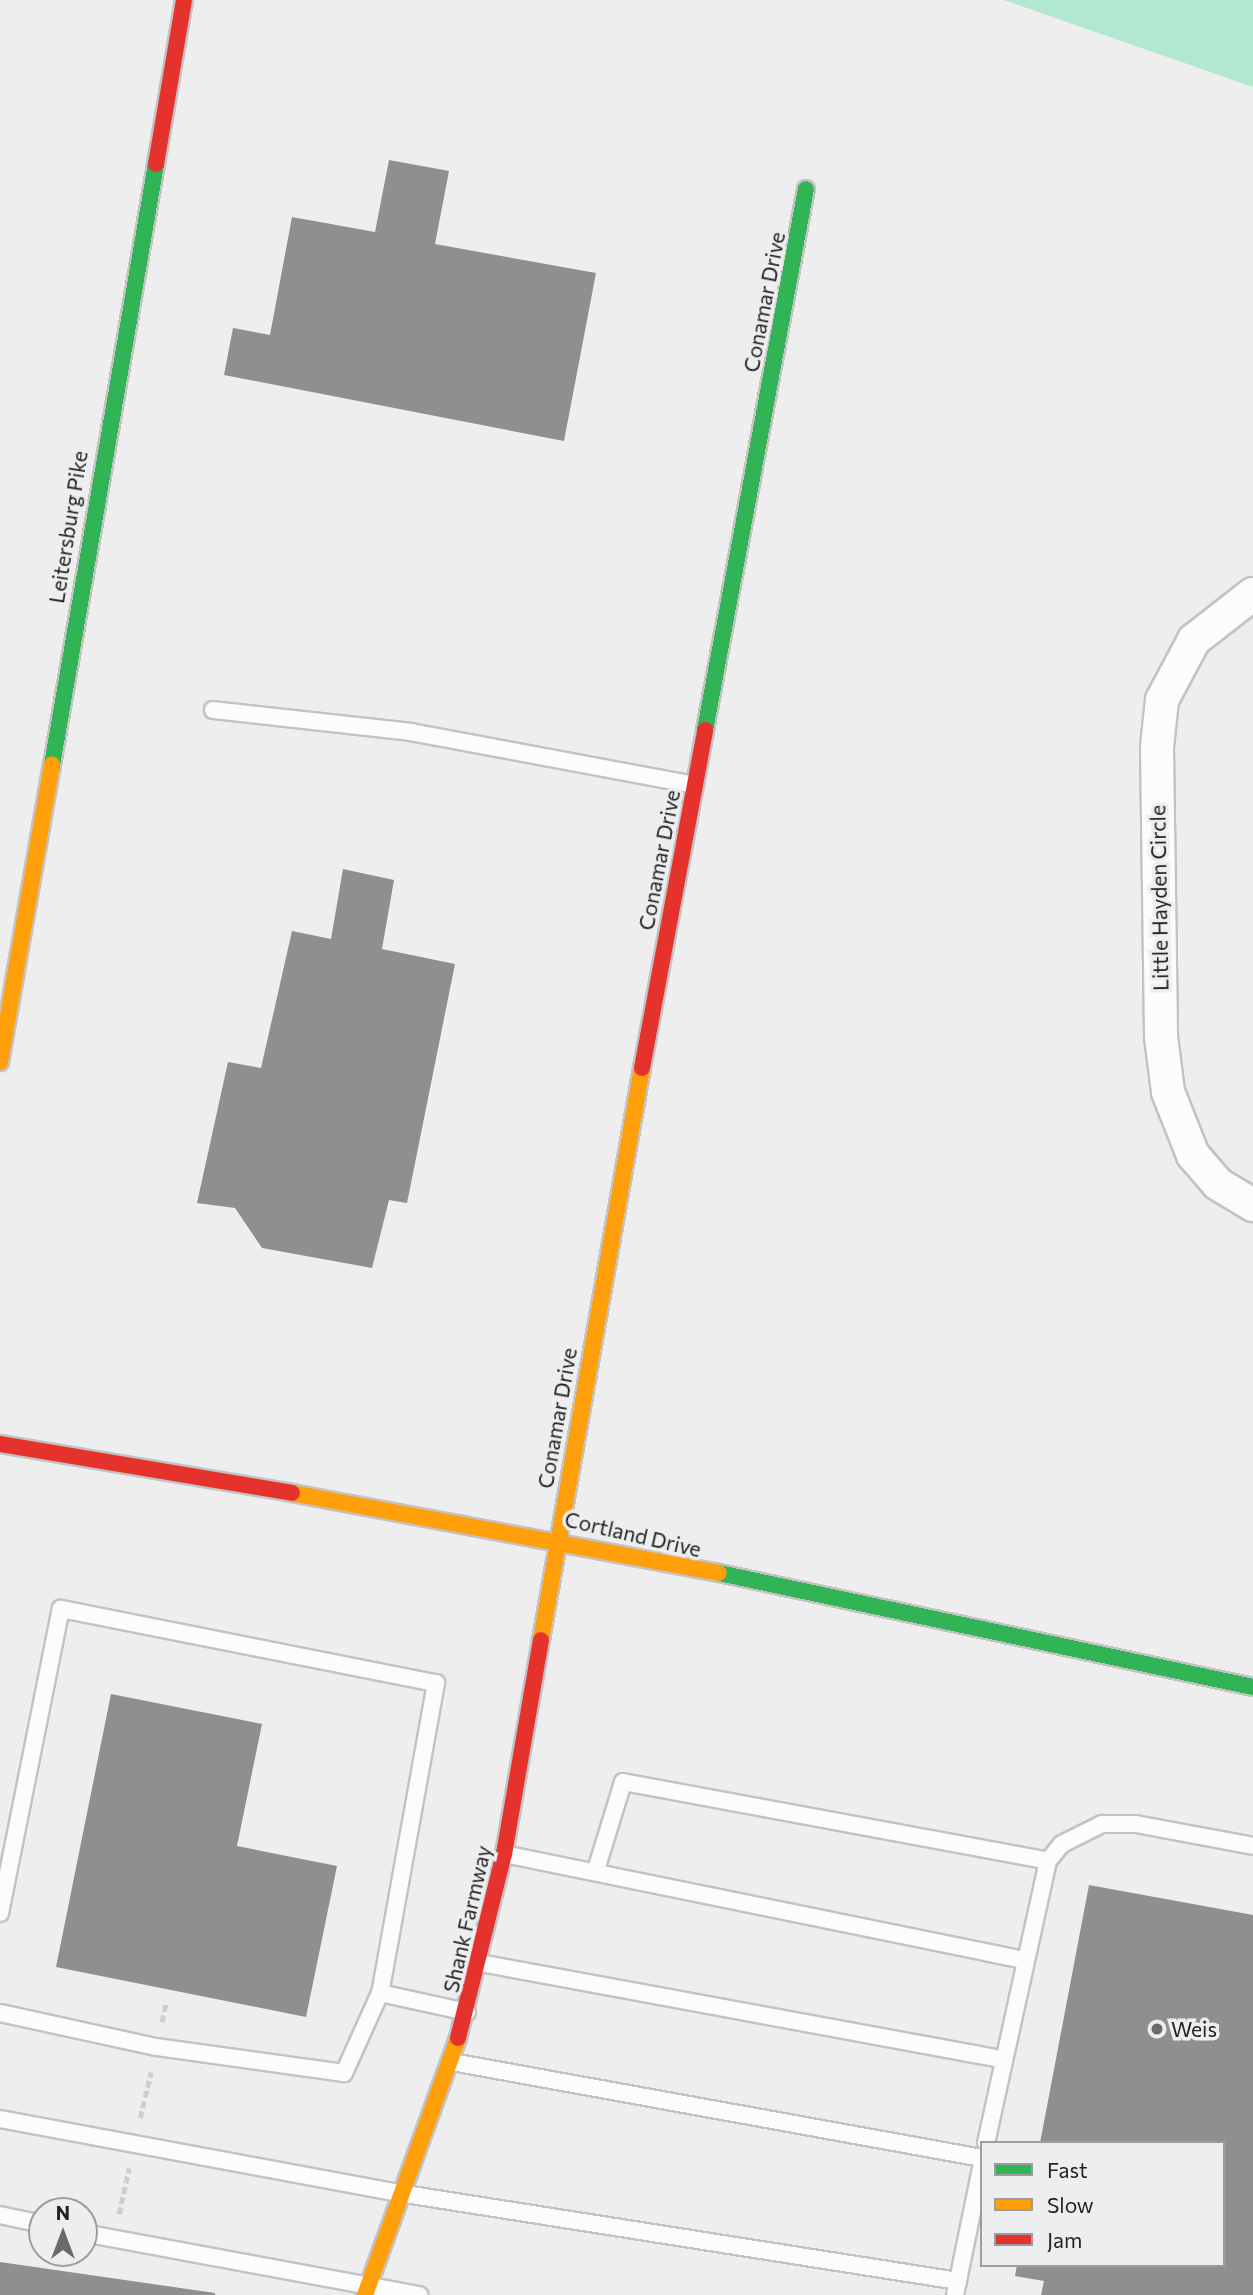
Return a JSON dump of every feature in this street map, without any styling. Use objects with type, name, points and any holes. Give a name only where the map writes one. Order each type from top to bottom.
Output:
[{"type":"street","name":"Leitersburg Pike","points":[[0,1062],[184,0]]},
{"type":"street","name":"Conamar Drive","points":[[557,1538],[806,189]]},
{"type":"street","name":"Little Hayden Circle","points":[[1253,594],[1194,640],[1162,700],[1157,747],[1161,1037],[1168,1092],[1192,1155],[1218,1184],[1253,1205]]},
{"type":"street","name":"Cortland Drive","points":[[0,1444],[557,1538],[1253,1687]]},
{"type":"street","name":"Shank Farmway","points":[[367,2289],[405,2194],[452,2062],[480,1963],[504,1854],[557,1538]]},
{"type":"lane","points":[[213,710],[411,732],[694,785]]},
{"type":"lane","points":[[0,1913],[61,1609],[436,1683],[380,1993],[344,2073],[156,2048],[0,2013]]},
{"type":"lane","points":[[596,1870],[624,1782],[1048,1861]]},
{"type":"lane","points":[[986,2141],[1001,2059],[1048,1861],[1077,1833],[1102,1824],[1253,1846]]},
{"type":"lane","points":[[504,1854],[596,1870],[1024,1960]]},
{"type":"lane","points":[[480,1963],[1001,2059]]},
{"type":"lane","points":[[380,1993],[467,2012]]},
{"type":"lane","points":[[452,2062],[980,2161]]},
{"type":"lane","points":[[0,2119],[405,2194],[957,2288],[980,2171]]},
{"type":"lane","points":[[0,2215],[28,2221]]},
{"type":"lane","points":[[98,2236],[367,2289],[419,2295]]},
{"type":"green space","points":[[1004,0],[1253,0],[1253,87]]},
{"type":"building","points":[[389,160],[449,171],[435,244],[596,273],[564,441],[224,375],[233,328],[270,335],[292,217],[375,232]]},
{"type":"building","points":[[343,869],[394,880],[382,949],[455,964],[407,1203],[389,1200],[372,1268],[262,1248],[235,1208],[197,1203],[228,1062],[261,1068],[292,931],[331,939]]},
{"type":"building","points":[[111,1694],[262,1724],[237,1846],[337,1866],[306,2017],[56,1967]]},
{"type":"building","name":"Weis","points":[[1089,1885],[1253,1915],[1253,2295],[1041,2295],[1044,2281],[1015,2276],[1017,2267],[1225,2267],[1225,2141],[1040,2141]]},
{"type":"building","points":[[0,2262],[215,2293],[215,2295],[0,2295]]},
{"type":"traffic: fast","points":[[52,765],[156,164]]},
{"type":"traffic: fast","points":[[705,730],[806,189]]},
{"type":"traffic: fast","points":[[719,1573],[1253,1687]]},
{"type":"traffic: slow","points":[[0,1062],[52,765]]},
{"type":"traffic: slow","points":[[541,1640],[642,1068]]},
{"type":"traffic: slow","points":[[292,1493],[719,1573]]},
{"type":"traffic: slow","points":[[365,2295],[458,2038]]},
{"type":"traffic: jam","points":[[156,164],[184,0]]},
{"type":"traffic: jam","points":[[642,1068],[705,730]]},
{"type":"traffic: jam","points":[[0,1444],[292,1493]]},
{"type":"traffic: jam","points":[[458,2038],[504,1854],[541,1640]]},
{"type":"place","name":"Weis","points":[[1157,2029]]}]
